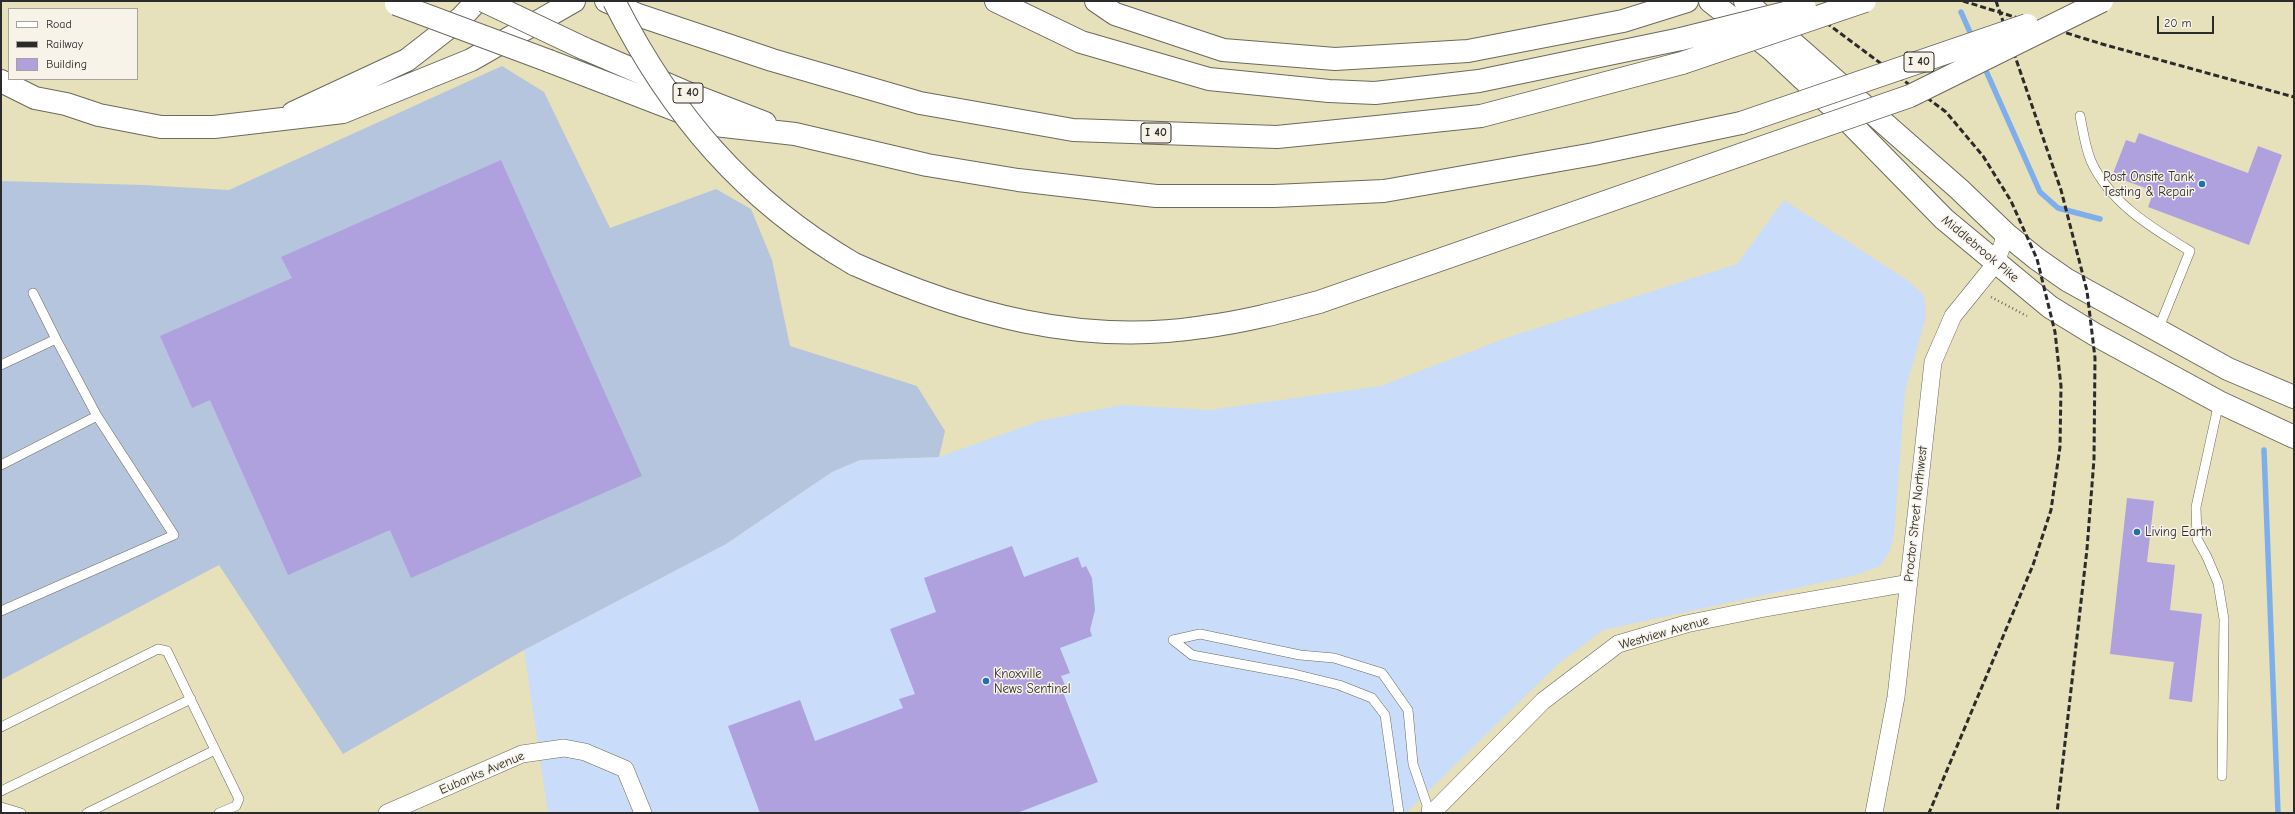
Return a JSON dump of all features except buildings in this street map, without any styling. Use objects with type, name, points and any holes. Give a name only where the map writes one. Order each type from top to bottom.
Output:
[{"type":"main road","points":[[276,121],[407,60],[461,18],[477,1]]},
{"type":"main road","name":"I 40","points":[[484,1],[583,48],[690,94],[795,134],[927,165],[1018,180],[1156,196],[1274,196],[1384,191],[1594,154],[1741,123],[2097,1]]},
{"type":"main road","points":[[1,81],[35,98],[66,104],[98,115],[161,127],[214,128],[343,112],[471,60],[574,1]]},
{"type":"main road","name":"I 40","points":[[606,1],[638,15],[772,60],[920,103],[1072,130],[1277,137],[1481,116],[1682,63],[1865,1]]},
{"type":"main road","points":[[614,1],[634,41],[669,95],[735,175],[822,245],[854,264],[897,283],[967,308],[1032,324],[1088,331],[1142,333],[1202,328],[1262,317],[1319,302],[1910,96],[2102,1]]},
{"type":"main road","points":[[996,1],[1082,42],[1209,79],[1328,92],[1375,93],[1479,81],[1681,39],[1831,1]]},
{"type":"main road","points":[[1096,1],[1115,14],[1223,50],[1335,59],[1468,51],[1623,21],[1687,1]]},
{"type":"main road","name":"Middlebrook Pike","points":[[1710,1],[1771,49],[1853,126],[1944,219],[2050,307],[2094,334],[2219,402],[2294,437]]},
{"type":"main road","points":[[1745,1],[1959,189],[2006,234],[2068,280],[2228,369],[2294,396]]},
{"type":"main road","points":[[392,3],[549,60],[715,125],[795,134]]},
{"type":"main road","points":[[26,80],[50,91],[66,104]]},
{"type":"street","name":"Proctor Street Northwest","points":[[1874,813],[1896,697],[1933,362],[1953,316],[1996,263],[2006,234]]},
{"type":"street","name":"Westview Avenue","points":[[1432,813],[1543,701],[1618,644],[1693,623],[1908,583]]},
{"type":"street","name":"Eubanks Avenue","points":[[387,813],[522,754],[564,748],[590,754],[626,769],[643,813]]},
{"type":"lane","points":[[2080,116],[2091,160],[2105,185],[2133,213],[2190,251],[2158,330]]},
{"type":"lane","points":[[1,611],[174,535],[97,416],[33,293]]},
{"type":"lane","points":[[1,365],[56,338]]},
{"type":"lane","points":[[2219,402],[2196,508],[2197,539],[2207,557],[2218,583],[2224,619],[2222,776]]},
{"type":"lane","points":[[1,466],[97,416]]},
{"type":"lane","points":[[1399,813],[1386,715],[1372,698],[1339,685],[1294,674],[1192,655],[1173,640],[1200,634],[1300,655],[1334,658],[1382,673],[1408,710],[1412,764],[1427,805],[1426,813]]},
{"type":"lane","points":[[1,727],[158,649],[167,650],[239,799],[236,806],[219,813]]},
{"type":"lane","points":[[1,791],[190,699]]},
{"type":"lane","points":[[87,813],[215,750]]},
{"type":"lane","points":[[1,807],[20,813]]},
{"type":"shaded area","points":[[502,66],[544,92],[610,228],[716,189],[751,209],[772,260],[790,346],[917,386],[945,431],[939,457],[860,460],[832,472],[726,544],[524,650],[343,754],[219,565],[1,680],[1,181],[144,185],[229,190]]},
{"type":"shaded area","points":[[1784,200],[1907,280],[1924,295],[1926,317],[1905,391],[1894,536],[1890,551],[1880,566],[1856,575],[1603,630],[1558,664],[1406,813],[548,813],[524,650],[726,544],[832,472],[860,460],[939,457],[1040,421],[1122,405],[1210,410],[1381,386],[1506,338],[1737,264]]},
{"type":"waterway","points":[[1961,12],[1973,39]]},
{"type":"waterway","points":[[1983,64],[2040,192],[2058,208],[2100,219]]},
{"type":"waterway","points":[[2264,450],[2278,813]]},
{"type":"railway","points":[[1797,1],[1946,112],[1983,156],[2011,201],[2037,259],[2055,332],[2061,386],[2060,447],[2051,510],[2033,565],[1929,813]]},
{"type":"railway","points":[[1963,1],[2102,44],[2294,97]]},
{"type":"railway","points":[[1996,1],[2061,190],[2087,291],[2095,358],[2094,459],[2087,549],[2057,813]]},
{"type":"place","name":"Post Onsite Tank Testing & Repair","points":[[2202,184]]},
{"type":"place","name":"Living Earth","points":[[2137,532]]},
{"type":"place","name":"Knoxville News Sentinel","points":[[986,681]]}]
